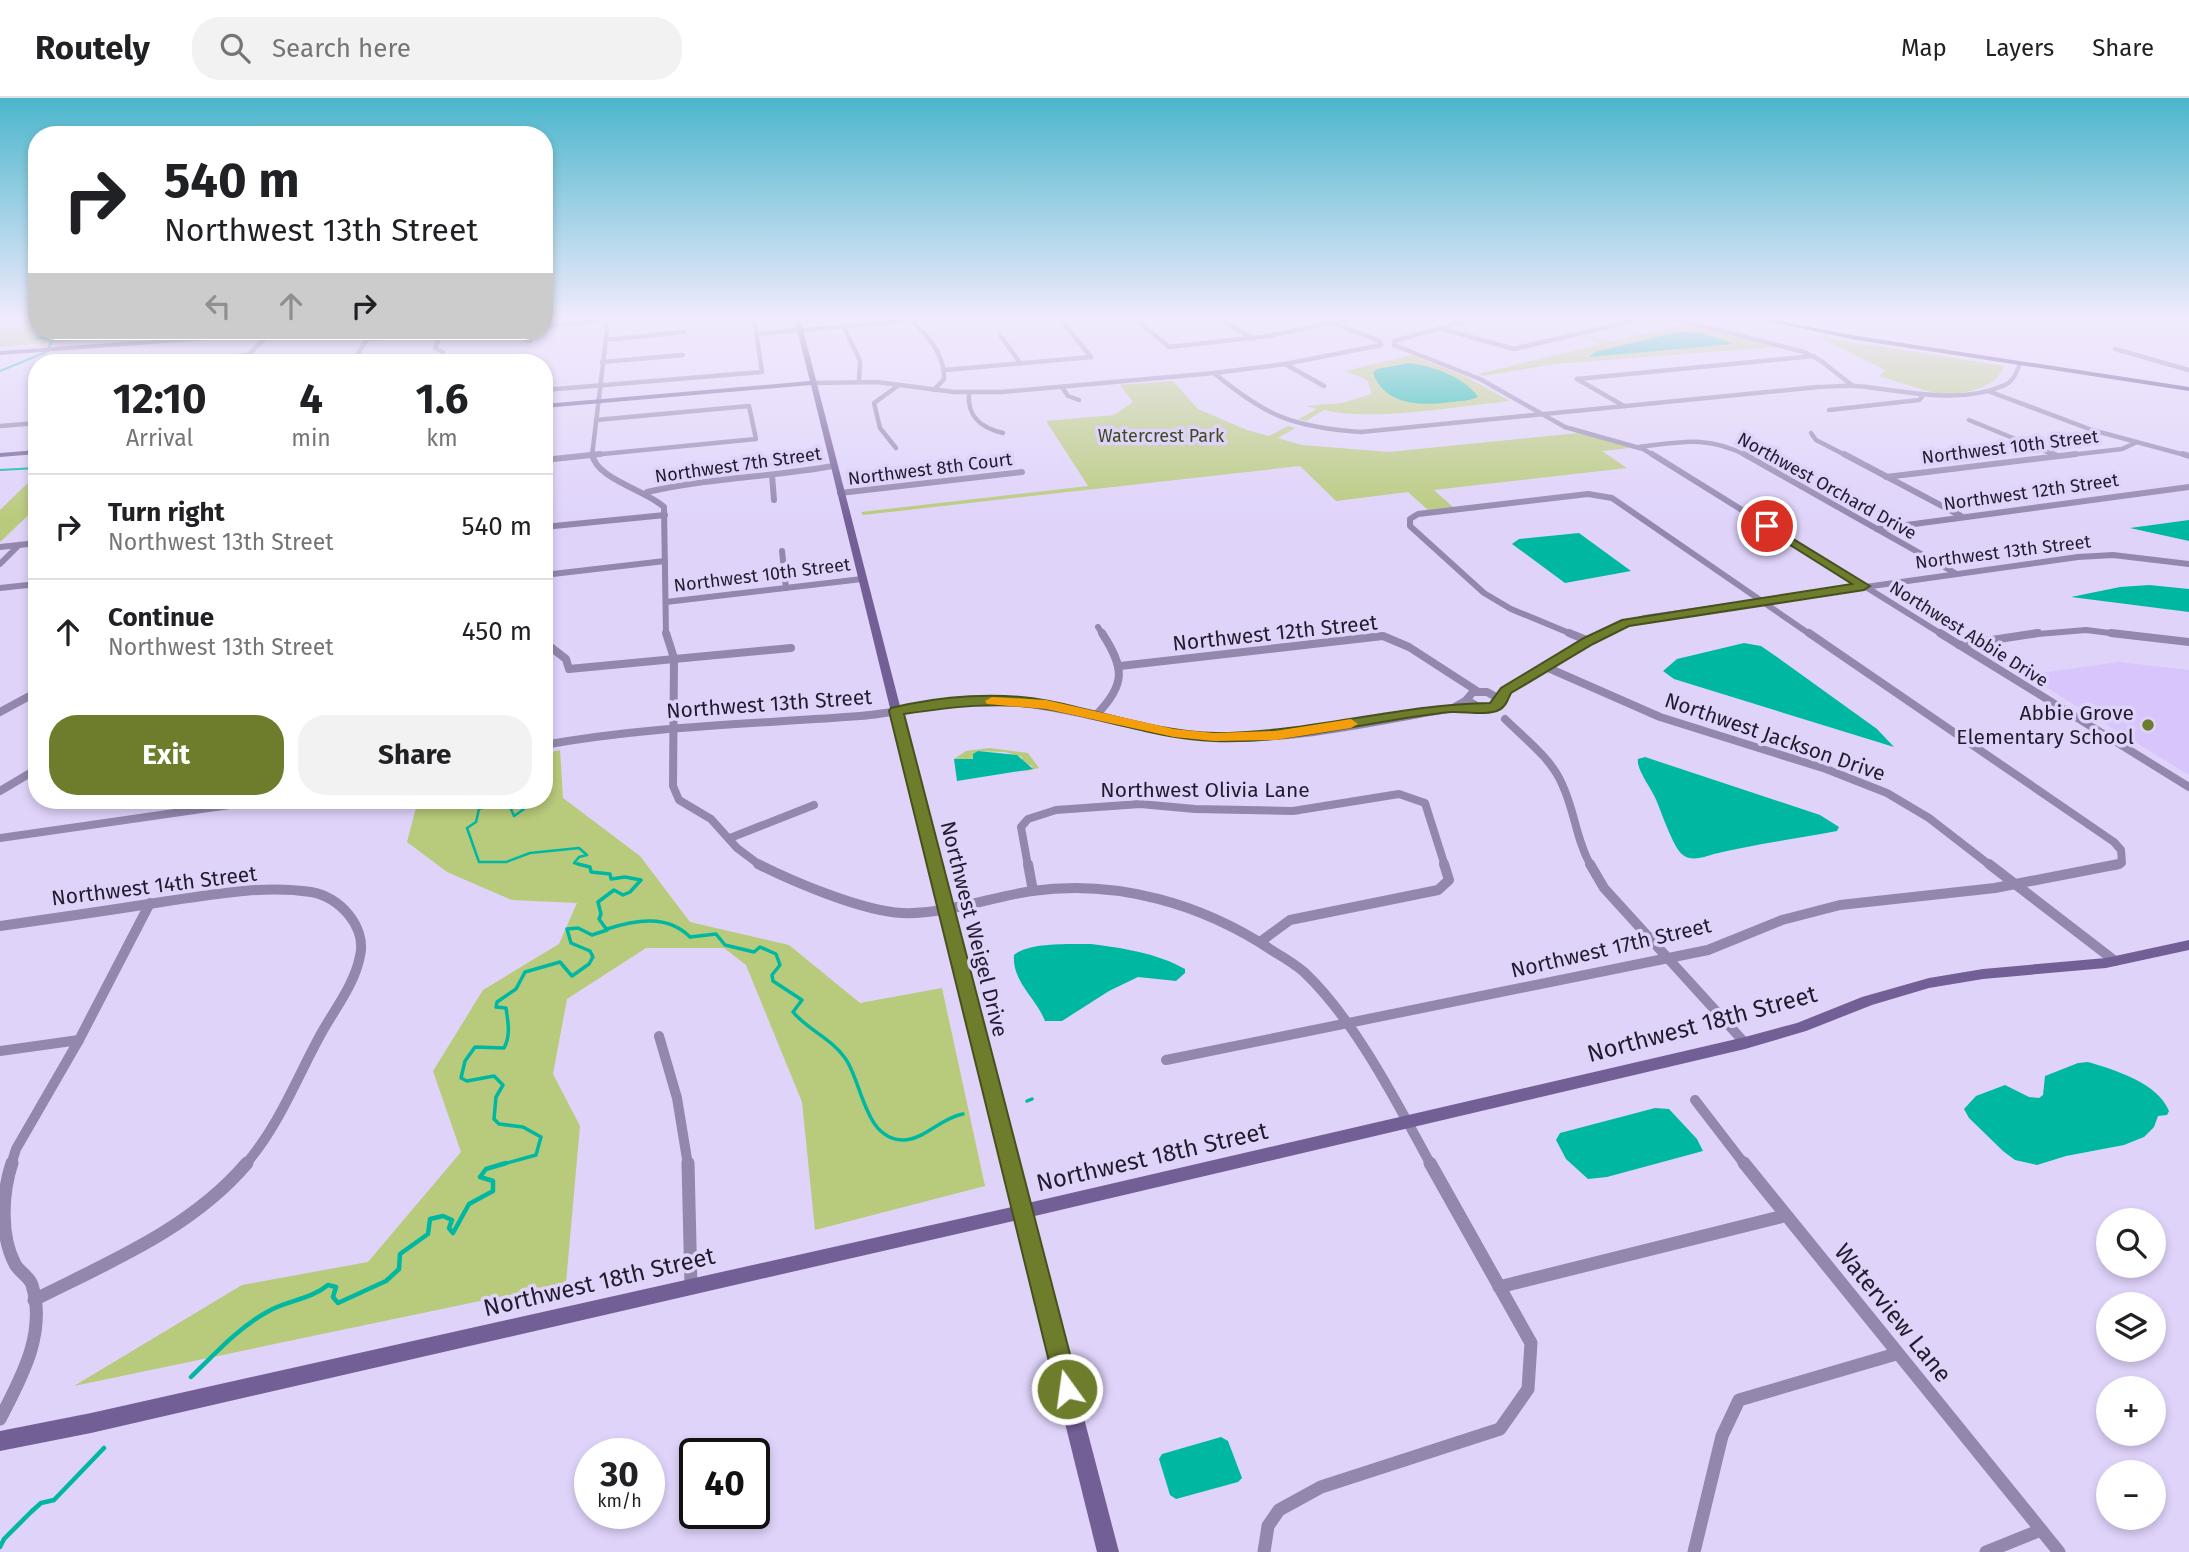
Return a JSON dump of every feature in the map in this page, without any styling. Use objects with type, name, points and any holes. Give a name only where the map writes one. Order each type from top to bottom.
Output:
[{"type":"main road","points":[[2168,386],[2189,389]]},
{"type":"street","points":[[553,389],[590,386]]},
{"type":"street","points":[[600,386],[592,455],[594,464],[602,472],[647,492],[664,507],[666,638],[674,658],[675,794],[683,804],[711,819],[737,848],[759,865],[867,908],[904,913],[1033,891],[1082,888],[1145,895],[1205,913],[1260,942],[1303,971],[1347,1023],[1407,1122],[1531,1343],[1528,1389],[1500,1429],[1321,1488],[1279,1510],[1268,1526],[1264,1552]]},
{"type":"street","points":[[553,405],[779,386]]},
{"type":"street","name":"Northwest Weigel Drive","points":[[814,386],[1108,1552]]},
{"type":"street","points":[[896,448],[887,443],[874,412],[874,403],[898,386]]},
{"type":"street","points":[[905,386],[969,393],[1074,386]]},
{"type":"street","points":[[934,390],[938,386]]},
{"type":"street","points":[[1230,386],[1253,405],[1293,425],[1381,432],[1853,386],[1954,396],[1989,391],[2004,386]]},
{"type":"street","name":"Northwest Abbie Drive","points":[[1490,386],[1565,427],[1637,448],[2189,787]]},
{"type":"street","points":[[1589,386],[1626,407]]},
{"type":"street","points":[[1062,387],[1068,396],[1079,400]]},
{"type":"street","points":[[1989,391],[2092,430],[2189,456]]},
{"type":"street","points":[[969,393],[968,406],[973,417],[983,427],[1003,433]]},
{"type":"street","points":[[1829,410],[1919,400],[1922,397],[1920,394]]},
{"type":"street","points":[[553,459],[756,439],[749,407],[596,420]]},
{"type":"street","points":[[1969,420],[2059,457]]},
{"type":"street","points":[[1,426],[28,424]]},
{"type":"street","points":[[1811,433],[1816,440],[1963,517]]},
{"type":"street","name":"Northwest Orchard Drive","points":[[1637,448],[1698,440],[1729,446],[1955,573]]},
{"type":"street","name":"Northwest 10th Street","points":[[1886,477],[2122,449],[2137,442]]},
{"type":"street","points":[[0,455],[28,453]]},
{"type":"street","name":"Northwest 7th Street","points":[[647,492],[677,485],[833,466]]},
{"type":"street","name":"Northwest 8th Court","points":[[840,493],[1022,472]]},
{"type":"street","points":[[772,475],[774,500]]},
{"type":"street","name":"Northwest 12th Street","points":[[1877,529],[2189,487]]},
{"type":"street","points":[[1589,641],[1511,608],[1484,593],[1410,526],[1410,519],[1418,514],[1588,494],[1605,496],[1616,500],[1761,600]]},
{"type":"street","points":[[553,526],[665,515]]},
{"type":"street","points":[[0,547],[28,544]]},
{"type":"street","points":[[0,564],[19,545]]},
{"type":"street","points":[[782,551],[786,588]]},
{"type":"street","name":"Northwest 13th Street","points":[[1492,694],[1506,691],[1615,627],[1644,618],[2078,556],[2113,555],[2189,564]]},
{"type":"street","points":[[553,574],[665,561]]},
{"type":"street","name":"Northwest 10th Street","points":[[666,602],[862,579]]},
{"type":"street","points":[[0,588],[28,585]]},
{"type":"street","name":"Northwest 17th Street","points":[[1166,1060],[1669,959],[1708,950],[1782,920],[1840,905],[2014,885],[2122,863],[2124,857],[2114,842],[1761,600]]},
{"type":"street","points":[[1096,715],[1110,702],[1117,685],[1120,666],[1098,627]]},
{"type":"street","points":[[1959,645],[2050,631],[2086,631],[2189,642]]},
{"type":"street","name":"Northwest 12th Street","points":[[1120,666],[1383,636],[1405,642],[1462,685],[1471,695]]},
{"type":"street","points":[[553,649],[566,659],[569,669],[791,648]]},
{"type":"street","name":"Northwest Jackson Drive","points":[[1546,667],[1660,717],[1826,769],[1887,793],[1929,818],[2115,961]]},
{"type":"street","name":"Northwest 13th Street","points":[[553,743],[608,734],[896,711],[956,702],[995,701],[1046,704],[1174,733],[1214,737],[1275,735],[1453,708],[1480,707],[1498,703],[1506,691]]},
{"type":"street","points":[[1471,695],[1492,694],[1505,719]]},
{"type":"street","points":[[1471,695],[1480,707],[1505,719],[1541,754],[1563,785],[1581,848],[1604,888],[1745,1043]]},
{"type":"street","name":"Northwest 13th Street","points":[[1453,708],[1471,695]]},
{"type":"street","points":[[0,712],[28,697]]},
{"type":"street","points":[[0,791],[28,774]]},
{"type":"street","name":"Northwest Olivia Lane","points":[[1033,891],[1021,827],[1028,819],[1056,810],[1140,804],[1195,809],[1293,811],[1399,794],[1425,803],[1449,880],[1438,890],[1290,920],[1260,942]]},
{"type":"street","points":[[730,838],[814,805]]},
{"type":"street","points":[[0,838],[193,809]]},
{"type":"street","name":"Northwest 14th Street","points":[[0,926],[238,891],[314,892],[342,907],[358,928],[361,955],[351,980],[306,1060],[288,1100],[260,1148],[225,1189],[164,1234],[34,1300]]},
{"type":"street","points":[[0,1419],[30,1359],[36,1319],[32,1283],[15,1264],[4,1224],[4,1188],[16,1149],[79,1040],[150,903]]},
{"type":"street","name":"Northwest 18th Street","points":[[0,1441],[1022,1212],[1745,1043],[1801,1027],[1877,997],[1929,983],[1983,974],[2115,961],[2189,945]]},
{"type":"street","points":[[659,1036],[677,1098],[688,1163],[691,1286]]},
{"type":"street","points":[[0,1051],[79,1040]]},
{"type":"street","name":"Waterview Lane","points":[[1695,1100],[1784,1216],[2059,1552]]},
{"type":"street","points":[[1499,1287],[1784,1216]]},
{"type":"street","points":[[1694,1552],[1722,1436],[1739,1400],[1896,1353]]},
{"type":"street","points":[[1986,1552],[2041,1530]]},
{"type":"shaded area","points":[[1381,386],[1467,386],[1478,397],[1428,404],[1395,398]]},
{"type":"shaded area","points":[[2189,520],[2189,541],[2130,528]]},
{"type":"shaded area","points":[[1579,533],[1631,571],[1565,583],[1512,544],[1519,539]]},
{"type":"shaded area","points":[[2149,585],[2189,589],[2189,612],[2071,597],[2120,587]]},
{"type":"shaded area","points":[[1744,643],[1761,646],[1777,657],[1877,729],[1894,747],[1674,679],[1663,671],[1677,659]]},
{"type":"shaded area","name":"Abbie Grove Elementary School","points":[[2119,662],[2189,670],[2189,775],[2026,675]]},
{"type":"shaded area","points":[[978,751],[1017,755],[1033,769],[957,781],[954,759],[973,759],[973,754]]},
{"type":"shaded area","points":[[1645,757],[1820,815],[1839,827],[1837,831],[1698,858],[1687,857],[1676,846],[1640,769],[1638,759]]},
{"type":"shaded area","points":[[1091,944],[1151,955],[1174,963],[1185,969],[1185,973],[1176,981],[1138,977],[1109,991],[1062,1021],[1045,1021],[1021,982],[1014,965],[1014,955],[1040,946]]},
{"type":"shaded area","points":[[2088,1062],[2146,1085],[2163,1101],[2169,1111],[2167,1115],[2158,1116],[2154,1127],[2144,1137],[2124,1145],[2066,1156],[2037,1165],[2015,1160],[2003,1151],[1969,1118],[1964,1109],[1976,1096],[2005,1085],[2029,1097],[2039,1098],[2043,1095],[2045,1076],[2078,1063]]},
{"type":"shaded area","points":[[1655,1108],[1669,1109],[1697,1139],[1703,1151],[1607,1177],[1588,1179],[1566,1159],[1556,1140],[1560,1133]]},
{"type":"shaded area","points":[[1221,1437],[1228,1441],[1242,1478],[1238,1482],[1176,1499],[1170,1495],[1159,1459],[1162,1454]]},
{"type":"green space","name":"Watercrest Park","points":[[1121,386],[1177,386],[1198,409],[1247,430],[1269,436],[1288,426],[1295,428],[1278,438],[1302,445],[1389,452],[1579,433],[1629,446],[1602,451],[1627,468],[1434,490],[1453,507],[1428,510],[1408,492],[1336,501],[1300,466],[863,515],[861,512],[1088,486],[1046,421],[1114,415],[1133,402]]},
{"type":"green space","points":[[1369,386],[1482,386],[1510,401],[1391,414],[1324,410],[1306,421],[1299,419],[1317,409],[1306,406],[1342,403],[1372,394]]},
{"type":"green space","points":[[1910,386],[1984,386],[1956,393]]},
{"type":"green space","points":[[28,483],[28,516],[0,542],[0,510]]},
{"type":"green space","points":[[990,748],[1028,753],[1039,768],[1022,772],[1033,767],[1022,761],[1022,757],[1005,752],[978,751],[970,761],[954,759],[966,751]]},
{"type":"green space","points":[[560,750],[563,798],[640,856],[690,922],[789,945],[860,1003],[942,988],[985,1186],[815,1230],[802,1102],[746,965],[724,948],[646,948],[567,999],[553,1074],[580,1126],[566,1283],[74,1386],[242,1285],[368,1262],[461,1152],[433,1071],[483,990],[559,944],[577,903],[512,900],[447,872],[407,842],[416,809],[553,809],[553,752]]},
{"type":"waterway","points":[[0,470],[28,468]]},
{"type":"waterway","points":[[479,809],[476,822],[467,828],[479,862],[506,862],[530,853],[579,848],[587,855],[579,857],[574,863],[585,866]]},
{"type":"waterway","points":[[511,809],[514,816],[524,809]]},
{"type":"waterway","points":[[500,1165],[536,1155],[541,1137],[523,1127],[499,1124],[494,1119],[496,1097],[503,1085],[494,1076],[467,1081],[461,1078],[465,1061],[475,1047],[504,1048],[508,1033],[506,1008],[496,1007],[497,1002],[516,989],[525,972],[560,962],[572,976],[589,964],[593,957],[590,951],[571,943],[567,929],[578,928],[592,935],[607,930],[599,919],[601,914],[598,902],[614,890],[623,895],[630,892],[641,880],[625,877],[611,879],[610,874],[591,872],[590,867],[578,864]]},
{"type":"waterway","points":[[607,929],[629,923],[661,922],[690,937],[716,934],[725,945],[754,952],[760,947],[776,954],[780,965],[772,975],[773,981],[802,1000],[793,1012],[840,1051],[851,1069],[866,1109],[881,1131],[891,1138],[912,1139],[963,1114]]},
{"type":"waterway","points":[[1027,1101],[1032,1099]]},
{"type":"waterway","points":[[191,1377],[256,1318],[275,1308],[314,1294],[328,1285],[336,1287],[333,1297],[338,1303],[386,1281],[399,1269],[400,1254],[428,1234],[430,1219],[443,1216],[452,1220],[449,1228],[453,1233],[469,1204],[493,1191],[493,1181],[480,1177],[486,1169],[506,1163]]},
{"type":"waterway","points":[[0,1547],[4,1539],[31,1512],[41,1503],[54,1500],[104,1448]]},
{"type":"slow traffic","points":[[992,701],[1046,704],[1174,733],[1214,737],[1275,735],[1351,724]]},
{"type":"place","name":"Abbie Grove Elementary School","points":[[2148,725]]},
{"type":"route","points":[[1067,1389],[896,711],[956,702],[1046,704],[1174,733],[1214,737],[1275,735],[1453,708],[1493,707],[1499,704],[1506,691],[1589,641],[1626,623],[1644,618],[1864,586],[1767,526]]}]
